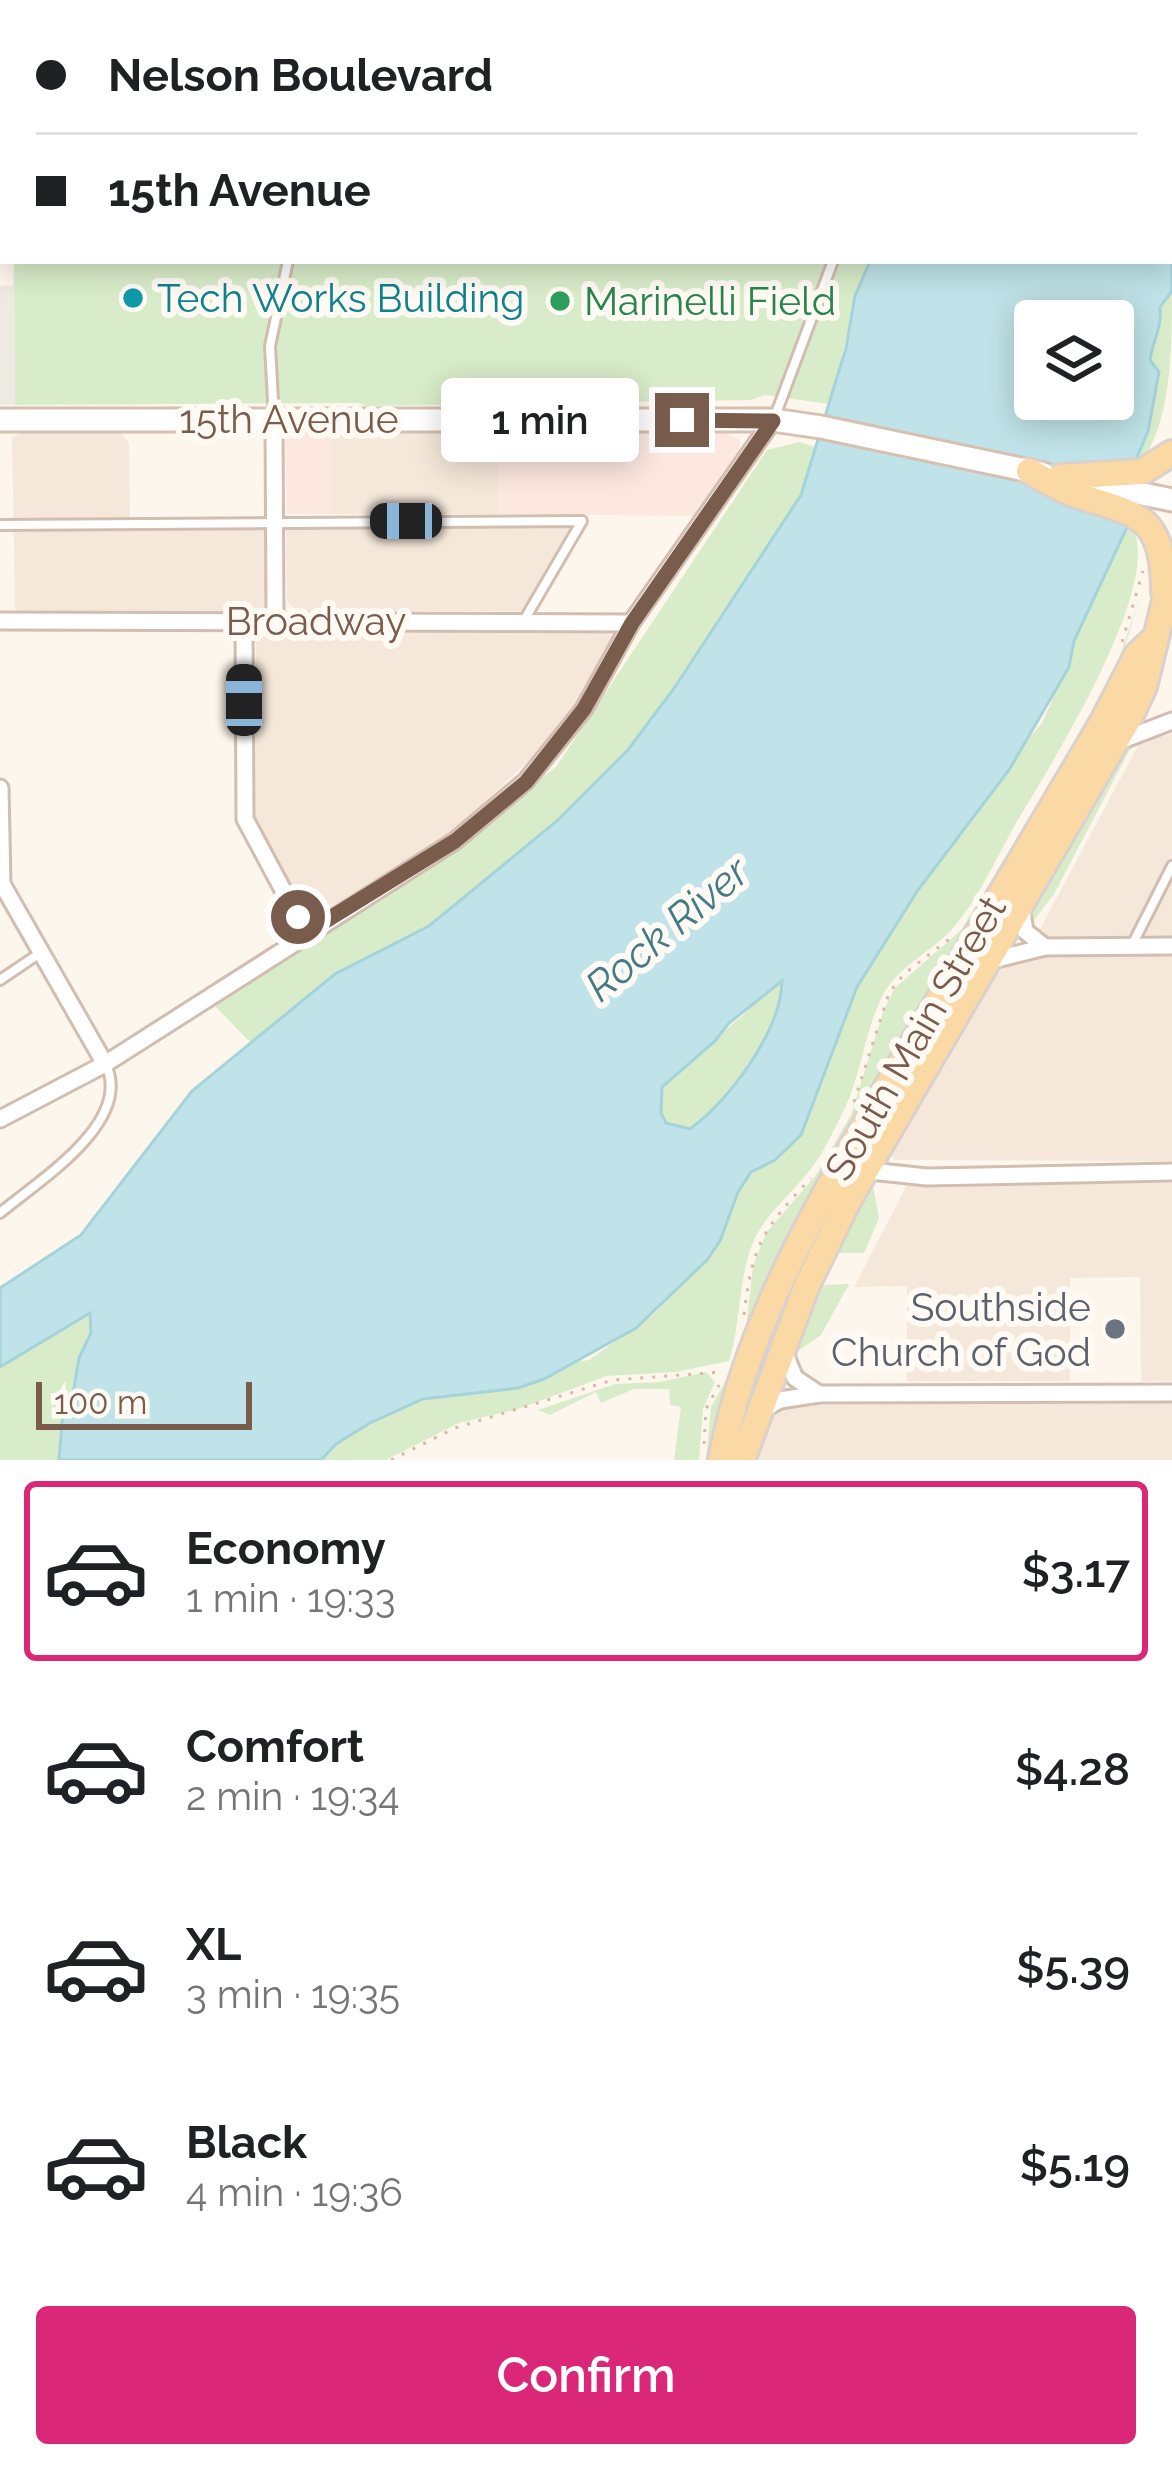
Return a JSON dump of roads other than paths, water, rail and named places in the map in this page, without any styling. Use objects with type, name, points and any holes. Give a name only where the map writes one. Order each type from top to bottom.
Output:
[{"type":"main road","name":"15th Avenue","points":[[0,420],[773,421],[1172,500]]},
{"type":"main road","points":[[1059,477],[1121,476],[1163,460]]},
{"type":"main road","points":[[1029,471],[1069,493],[1127,509],[1148,529],[1160,556],[1163,620]]},
{"type":"main road","name":"South Main Street","points":[[742,1460],[853,1166],[989,962],[1118,742],[1144,687],[1172,572]]},
{"type":"main road","name":"South Main Street","points":[[712,1454],[776,1294],[853,1166],[1136,655],[1163,620]]},
{"type":"street","points":[[274,418],[275,621]]},
{"type":"street","points":[[0,1119],[105,1064],[455,841],[526,782],[584,709],[632,623],[773,421]]},
{"type":"street","name":"Broadway","points":[[0,621],[632,623]]},
{"type":"street","points":[[244,621],[245,819],[306,933]]},
{"type":"street","points":[[1144,687],[1158,713],[1172,721]]},
{"type":"street","points":[[1118,742],[1172,721]]},
{"type":"street","points":[[0,788],[1,884],[105,1064]]},
{"type":"street","points":[[1021,908],[1025,931],[1046,946]]},
{"type":"street","points":[[989,962],[1046,946],[1172,946]]},
{"type":"street","points":[[853,1166],[927,1177],[1172,1172]]},
{"type":"street","points":[[782,1346],[795,1378],[819,1394]]},
{"type":"street","points":[[760,1411],[780,1400],[819,1394],[1172,1393]]},
{"type":"lane","points":[[274,418],[270,346],[287,264]]},
{"type":"lane","points":[[773,421],[832,264]]},
{"type":"lane","points":[[0,525],[582,521],[523,622]]},
{"type":"lane","points":[[1132,946],[1172,866]]},
{"type":"lane","points":[[0,980],[41,952]]},
{"type":"lane","points":[[0,1213],[78,1148],[102,1119],[113,1090],[105,1064]]},
{"type":"water","name":"Rock River","points":[[869,264],[1172,264],[1172,291],[1160,307],[1150,360],[1159,372],[1148,431],[1138,455],[1129,523],[1074,641],[1069,667],[1009,770],[918,890],[857,987],[801,1135],[775,1160],[751,1172],[707,1260],[636,1328],[544,1379],[518,1388],[423,1399],[370,1423],[336,1444],[321,1460],[59,1460],[63,1412],[91,1333],[90,1313],[0,1367],[0,1288],[81,1235],[192,1091],[335,974],[429,926],[558,820],[628,750],[801,495],[846,348],[855,296]],"holes":[[[782,981],[773,1021],[736,1083],[705,1117],[690,1129],[666,1123],[661,1113],[662,1087],[729,1023]]]},
{"type":"place","name":"Tech Works Building","points":[[133,298]]},
{"type":"place","name":"Marinelli Field","points":[[560,301]]},
{"type":"place","name":"Southside Church of God","points":[[1115,1329]]}]
